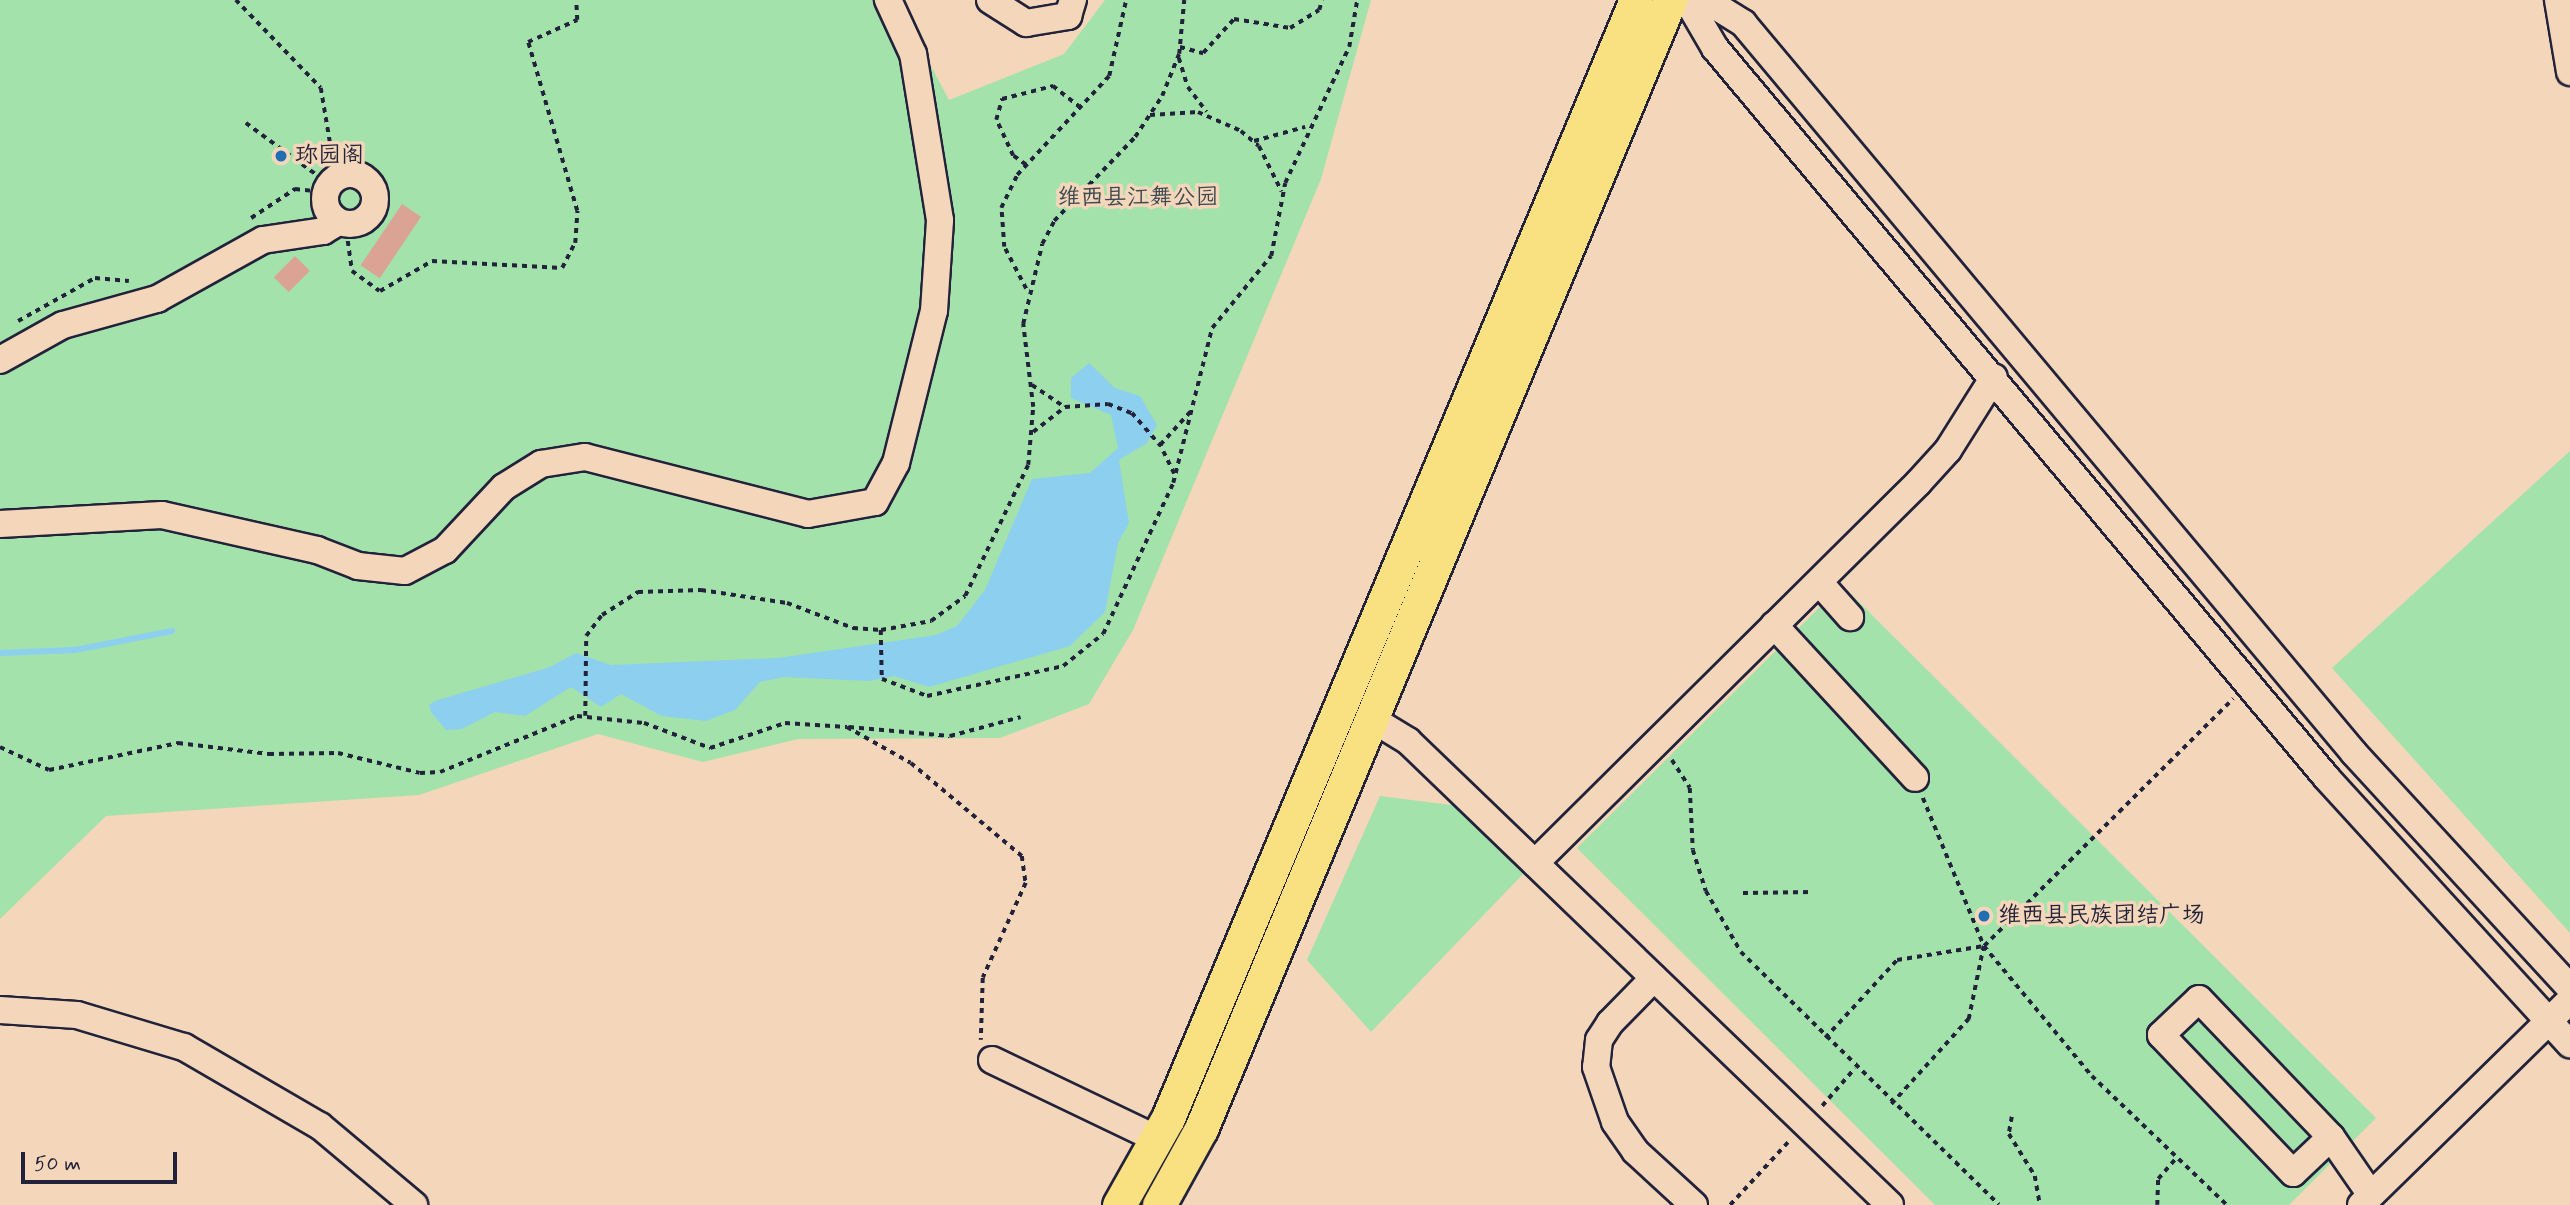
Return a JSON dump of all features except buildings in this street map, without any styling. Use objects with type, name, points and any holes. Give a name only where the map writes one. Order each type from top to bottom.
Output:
[{"type":"main road","points":[[1119,1205],[1157,1139],[1636,0]]},
{"type":"main road","points":[[1159,1205],[1201,1129],[1670,0]]},
{"type":"street","points":[[0,524],[162,515],[317,550],[358,566],[405,571],[445,550],[503,487],[541,464],[585,457],[808,514],[875,502],[896,463],[934,311],[940,220],[914,54],[888,0]]},
{"type":"street","points":[[990,0],[1026,23],[1068,16],[1073,0]]},
{"type":"street","points":[[1687,0],[1715,48],[1994,377],[2326,776],[2570,1044]]},
{"type":"street","points":[[1706,0],[1743,23],[2354,753],[2570,988]]},
{"type":"street","points":[[2558,0],[2570,72]]},
{"type":"street","points":[[0,359],[63,325],[157,299],[263,240],[323,231],[342,223],[363,220],[375,198],[361,177],[330,185],[326,209],[342,223]]},
{"type":"street","points":[[1535,863],[1819,582],[1948,450],[1994,377]]},
{"type":"street","points":[[1819,582],[1850,617]]},
{"type":"street","points":[[1774,625],[1915,778]]},
{"type":"street","points":[[1372,719],[1408,741],[1890,1205]]},
{"type":"street","points":[[1654,978],[1605,1031],[1596,1067],[1615,1122],[1635,1151],[1694,1205]]},
{"type":"street","points":[[2331,1137],[2293,1173],[2161,1035],[2199,999],[2331,1137],[2366,1200],[2570,1000]]},
{"type":"street","points":[[0,1010],[77,1015],[184,1048],[261,1086],[320,1126],[414,1205]]},
{"type":"street","points":[[992,1060],[1157,1139]]},
{"type":"path","points":[[236,0],[321,88],[330,185]]},
{"type":"path","points":[[342,223],[352,271],[380,291],[432,261],[562,268],[575,243],[577,211],[527,42],[577,20],[576,0]]},
{"type":"path","points":[[584,716],[586,636],[602,615],[638,592],[701,590],[787,603],[853,628],[881,630],[931,621],[965,596],[1017,490],[1031,433],[1026,290],[1001,228],[1007,191],[1026,165],[1109,76],[1126,0]]},
{"type":"path","points":[[1026,290],[1054,221],[1150,115],[1179,54],[1184,0]]},
{"type":"path","points":[[1180,47],[1203,53],[1234,19],[1290,28],[1319,10],[1322,0]]},
{"type":"path","points":[[881,630],[882,679],[927,696],[1036,674],[1087,652],[1118,610],[1175,475],[1212,328],[1271,256],[1283,194],[1307,126],[1349,47],[1357,0]]},
{"type":"path","points":[[1179,54],[1188,87],[1208,114],[1254,141],[1283,194]]},
{"type":"path","points":[[1026,165],[1013,156],[996,120],[1007,94],[1053,86],[1080,107]]},
{"type":"path","points":[[1150,115],[1208,114]]},
{"type":"path","points":[[246,123],[330,185]]},
{"type":"path","points":[[1254,141],[1307,126]]},
{"type":"path","points":[[240,226],[295,189],[330,185]]},
{"type":"path","points":[[8,329],[95,278],[134,281]]},
{"type":"path","points":[[1030,383],[1065,407]]},
{"type":"path","points":[[1031,433],[1065,407],[1124,409],[1160,444],[1175,475]]},
{"type":"path","points":[[1160,444],[1192,410]]},
{"type":"path","points":[[1891,1105],[1969,1019],[1984,946],[2250,684]]},
{"type":"path","points":[[0,747],[49,770],[178,743],[269,754],[338,753],[430,772],[584,716],[644,723],[710,748],[785,723],[950,736],[1021,717]]},
{"type":"path","points":[[847,727],[911,763],[1015,847],[1026,883],[980,996],[981,1042],[992,1060]]},
{"type":"path","points":[[1656,743],[1684,772],[1693,850],[1706,891],[1741,953],[1891,1105],[2000,1205]]},
{"type":"path","points":[[1915,778],[1984,946],[2092,1076],[2227,1205]]},
{"type":"path","points":[[1743,893],[1812,892]]},
{"type":"path","points":[[1825,1038],[1897,960],[1984,946]]},
{"type":"path","points":[[1832,1094],[1855,1068]]},
{"type":"path","points":[[2012,1117],[2010,1134],[2035,1176],[2040,1205]]},
{"type":"path","points":[[1730,1205],[1806,1124]]},
{"type":"path","points":[[2157,1205],[2158,1179],[2177,1157]]},
{"type":"green space","name":"维西县江舞公园","points":[[0,0],[896,0],[949,100],[1064,54],[1105,0],[1371,0],[1321,179],[1133,630],[1089,704],[1000,738],[798,739],[703,762],[598,734],[419,795],[106,816],[0,919]]},
{"type":"green space","points":[[2570,451],[2570,933],[2332,668]]},
{"type":"green space","points":[[1842,585],[2376,1118],[2289,1205],[1935,1205],[1577,848]]},
{"type":"green space","points":[[1380,796],[1459,806],[1525,872],[1371,1032],[1307,960]]},
{"type":"water","points":[[1089,363],[1115,388],[1140,396],[1157,425],[1147,443],[1119,460],[1129,523],[1118,543],[1105,612],[1070,646],[929,687],[894,676],[869,681],[784,677],[760,682],[735,710],[706,721],[662,716],[621,694],[601,707],[571,687],[525,716],[495,712],[462,729],[446,730],[431,712],[429,705],[435,701],[550,667],[576,653],[611,665],[778,658],[936,635],[957,626],[985,590],[1032,479],[1090,473],[1118,448],[1111,415],[1071,398],[1071,378]]},
{"type":"waterway","points":[[0,653],[75,650],[172,631]]},
{"type":"place","name":"珎园阁","points":[[281,156]]},
{"type":"place","name":"维西县民族团结广场","points":[[1984,916]]}]
